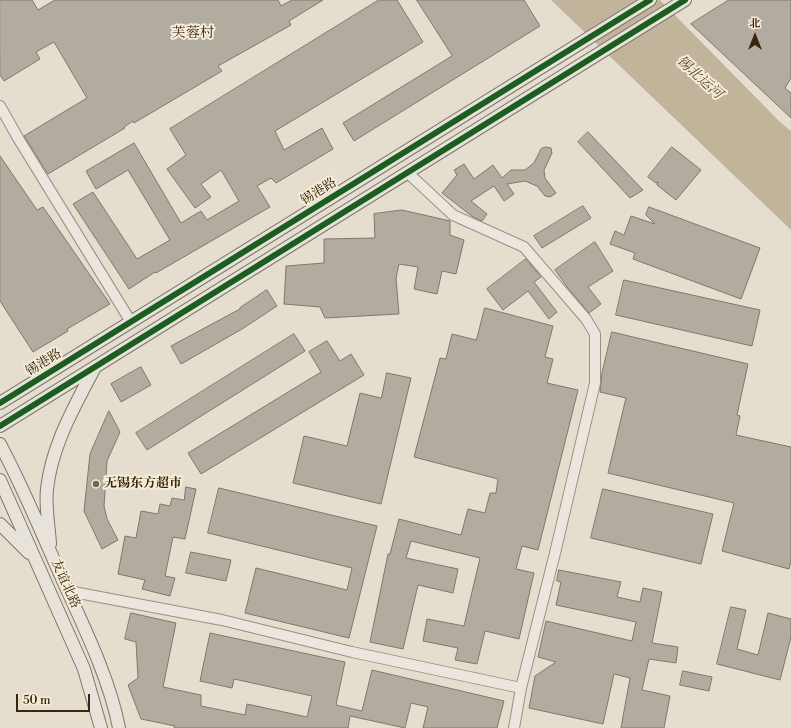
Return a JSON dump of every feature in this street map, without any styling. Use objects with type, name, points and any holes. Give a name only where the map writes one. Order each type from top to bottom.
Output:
[{"type":"main road","name":"锡港路","points":[[0,403],[650,0]]},
{"type":"main road","points":[[0,426],[685,0]]},
{"type":"main road","points":[[51,553],[47,489],[53,454],[72,410],[96,366]]},
{"type":"main road","name":"友谊北路","points":[[0,444],[18,478],[82,622],[105,679],[119,728]]},
{"type":"main road","name":"友谊北路","points":[[0,480],[84,669],[101,728]]},
{"type":"main road","points":[[0,524],[34,557]]},
{"type":"street","points":[[0,106],[18,138],[131,322]]},
{"type":"street","points":[[408,173],[453,214],[524,247],[586,320],[595,334],[595,383],[555,553],[520,688],[514,728]]},
{"type":"street","points":[[68,591],[222,620],[352,652],[520,688]]},
{"type":"water","name":"锡北运河","points":[[551,0],[660,0],[779,121],[791,131],[791,230]]},
{"type":"building","points":[[0,0],[32,0],[38,10],[55,0],[278,0],[281,6],[292,0],[323,0],[289,21],[291,25],[218,66],[222,71],[134,123],[133,121],[124,127],[125,128],[48,174],[24,136],[87,98],[54,42],[36,52],[40,59],[4,81],[0,75]]},
{"type":"building","points":[[379,0],[397,0],[423,42],[275,131],[284,150],[322,128],[333,149],[276,183],[271,178],[257,186],[270,207],[156,273],[155,272],[129,289],[73,204],[93,192],[137,259],[170,240],[128,170],[96,189],[86,171],[134,143],[181,223],[201,211],[207,220],[239,201],[221,170],[201,184],[211,197],[195,208],[167,169],[186,155],[170,129]]},
{"type":"building","points":[[417,0],[524,0],[540,26],[354,141],[343,123],[452,56]]},
{"type":"building","points":[[729,0],[791,0],[791,78],[785,88],[791,93],[791,118],[691,24]]},
{"type":"building","points":[[588,132],[643,190],[630,198],[578,142]]},
{"type":"building","points":[[546,147],[551,148],[552,153],[544,170],[545,178],[556,193],[550,197],[545,196],[537,186],[525,181],[507,184],[514,194],[504,201],[494,186],[471,201],[487,214],[482,221],[473,217],[442,193],[457,175],[454,170],[464,164],[474,179],[493,165],[502,178],[511,170],[525,170],[534,163],[541,149]]},
{"type":"building","points":[[672,147],[701,170],[676,200],[657,185],[658,182],[656,183],[648,177]]},
{"type":"building","points":[[0,156],[37,210],[43,207],[110,304],[67,329],[68,331],[33,352],[0,301]]},
{"type":"building","points":[[583,206],[591,218],[542,248],[534,236]]},
{"type":"building","points":[[649,207],[760,248],[741,299],[633,259],[635,253],[610,244],[615,231],[624,235],[631,216],[655,224],[646,215]]},
{"type":"building","points":[[402,210],[450,221],[450,235],[464,240],[456,274],[442,271],[437,294],[414,289],[418,267],[399,264],[396,278],[399,314],[325,318],[320,307],[284,304],[286,266],[324,263],[324,239],[375,238],[374,214]]},
{"type":"building","points":[[595,242],[613,271],[588,287],[601,304],[589,313],[555,270]]},
{"type":"building","points":[[526,259],[541,277],[534,282],[557,312],[549,319],[528,291],[503,310],[487,289]]},
{"type":"building","points":[[624,280],[760,310],[752,346],[616,315]]},
{"type":"building","points":[[267,290],[277,306],[242,329],[181,364],[171,346],[240,309]]},
{"type":"building","points":[[485,308],[553,326],[545,357],[553,359],[547,383],[578,390],[538,550],[522,546],[516,569],[534,573],[519,639],[485,631],[477,664],[455,660],[458,648],[423,641],[427,619],[464,626],[480,558],[411,541],[406,558],[458,569],[453,593],[418,585],[403,649],[370,642],[388,554],[390,554],[399,519],[461,535],[468,509],[485,513],[490,493],[496,493],[498,479],[414,457],[440,358],[446,359],[452,334],[476,340]]},
{"type":"building","points":[[612,332],[748,364],[737,415],[740,416],[736,435],[791,447],[791,561],[789,569],[722,551],[734,503],[608,473],[626,398],[600,392],[602,373]]},
{"type":"building","points":[[294,334],[305,351],[147,450],[136,433]]},
{"type":"building","points":[[327,341],[340,361],[351,354],[364,375],[201,474],[188,453],[321,372],[309,352]]},
{"type":"building","points":[[141,367],[151,385],[121,402],[111,384]]},
{"type":"building","points":[[387,373],[411,378],[381,504],[293,483],[304,436],[347,446],[360,393],[381,398]]},
{"type":"building","name":"无锡东方超市","points":[[109,411],[120,432],[107,461],[104,506],[107,519],[118,540],[102,549],[84,511],[90,454]]},
{"type":"building","points":[[186,487],[196,489],[185,539],[173,537],[165,576],[175,578],[170,596],[142,589],[145,580],[118,574],[125,536],[136,538],[141,511],[158,514],[160,504],[170,506],[172,498],[184,500]]},
{"type":"building","points":[[219,488],[377,526],[349,638],[245,613],[256,568],[347,590],[352,568],[208,533]]},
{"type":"building","points":[[603,489],[713,514],[701,564],[591,538]]},
{"type":"building","points":[[191,552],[231,560],[226,581],[186,573]]},
{"type":"building","points":[[559,570],[621,582],[617,597],[640,602],[643,588],[662,592],[652,643],[678,647],[676,663],[649,659],[642,690],[670,696],[664,728],[621,728],[630,678],[614,674],[603,724],[529,708],[535,676],[556,662],[538,657],[546,621],[632,641],[636,622],[556,605],[561,582],[557,581]]},
{"type":"building","points":[[731,607],[746,610],[737,649],[758,655],[768,613],[791,619],[791,637],[780,680],[717,664]]},
{"type":"building","points":[[131,613],[176,623],[163,687],[201,695],[201,706],[245,715],[247,704],[307,717],[312,696],[234,679],[232,688],[200,681],[210,633],[345,662],[336,705],[362,711],[372,670],[504,701],[497,728],[423,728],[428,707],[411,703],[405,728],[350,716],[348,728],[174,728],[175,726],[141,719],[128,685],[138,678],[136,642],[125,639]]},
{"type":"building","points":[[683,671],[712,677],[709,691],[680,685]]},
{"type":"cycle path","points":[[0,403],[650,0]]},
{"type":"cycle path","points":[[0,426],[685,0]]},
{"type":"place","name":"无锡东方超市","points":[[96,484]]},
{"type":"district","name":"芙蓉村","points":[[193,34]]}]
